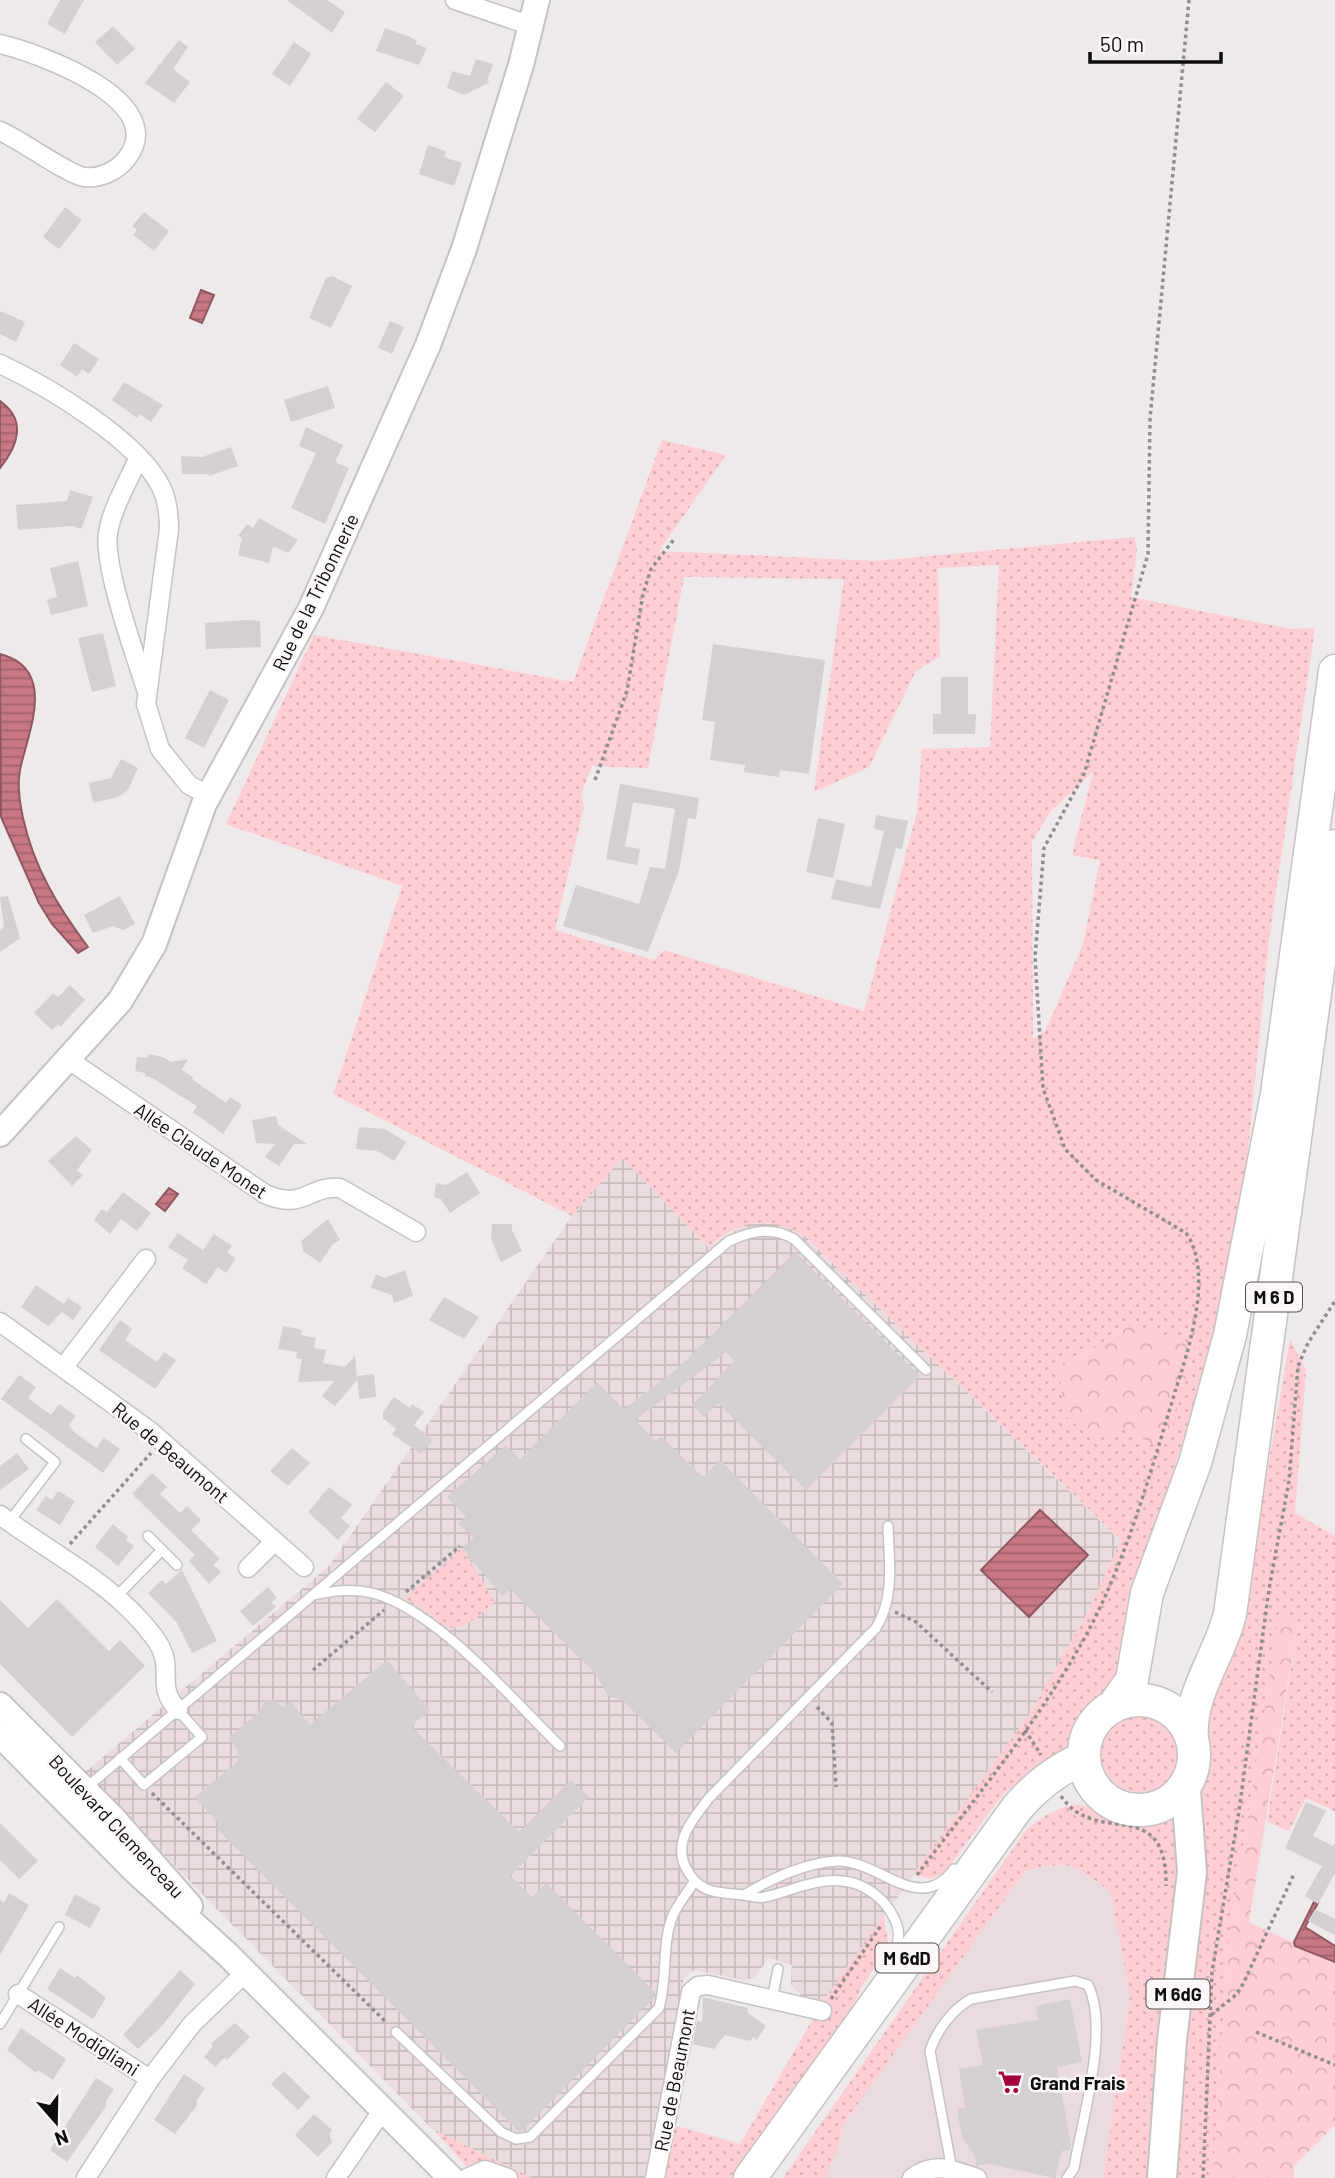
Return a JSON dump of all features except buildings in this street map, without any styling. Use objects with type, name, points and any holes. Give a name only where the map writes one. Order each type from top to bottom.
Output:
[{"type":"highway","name":"M 6 D","points":[[1113,1707],[1132,1681],[1140,1620],[1147,1593],[1195,1463],[1230,1335],[1277,1094],[1335,671]]},
{"type":"highway","name":"M 6 D","points":[[1192,1740],[1194,1701],[1219,1652],[1230,1614],[1335,846]]},
{"type":"highway","points":[[1139,1700],[1165,1706],[1185,1724],[1192,1740],[1194,1759],[1176,1807],[1139,1810],[1112,1803],[1092,1784],[1084,1758],[1086,1740],[1093,1724],[1113,1707],[1139,1700]]},
{"type":"highway","name":"M 6dD","points":[[750,2178],[857,2020],[992,1840],[1031,1792],[1067,1765],[1084,1758]]},
{"type":"main road","name":"M 6dG","points":[[1162,2178],[1172,2040],[1192,1852],[1176,1807]]},
{"type":"street","points":[[455,0],[531,26]]},
{"type":"street","name":"Rue de la Tribonnerie","points":[[0,1134],[120,1001],[142,967],[159,932],[208,795],[311,608],[417,373],[464,249],[537,0]]},
{"type":"street","points":[[0,44],[32,52],[116,97],[131,115],[134,143],[125,160],[111,171],[83,176],[0,131]]},
{"type":"street","points":[[0,364],[70,403],[138,459],[161,487],[169,517],[147,693],[150,725],[160,749],[189,786],[208,795]]},
{"type":"street","points":[[138,459],[109,526],[107,543],[126,628],[147,693]]},
{"type":"street","name":"Allée Claude Monet","points":[[69,1060],[265,1194],[292,1201],[327,1189],[340,1188],[416,1232]]},
{"type":"street","points":[[63,1368],[146,1259]]},
{"type":"street","name":"Rue de Beaumont","points":[[3,1330],[63,1368],[162,1441],[303,1567]]},
{"type":"street","points":[[5,1518],[116,1597],[147,1628],[165,1654],[168,1666],[166,1692],[178,1710]]},
{"type":"street","points":[[248,1568],[274,1542]]},
{"type":"street","name":"Boulevard Clemenceau","points":[[0,1705],[77,1796],[135,1871],[226,1954],[450,2178]]},
{"type":"street","name":"Boulevard Clemenceau","points":[[0,1735],[77,1796]]},
{"type":"street","points":[[86,2178],[150,2079],[192,2024],[245,1973]]},
{"type":"street","name":"Rue de Beaumont","points":[[654,2178],[691,1992],[698,1986],[708,1985],[822,2011]]},
{"type":"street","name":"Allée Modigliani","points":[[18,1994],[150,2079]]},
{"type":"street","points":[[336,2178],[382,2111]]},
{"type":"street","points":[[912,2178],[924,2169],[939,2166],[977,2178]]},
{"type":"street","points":[[467,2178],[485,2170],[508,2178]]},
{"type":"lane","points":[[77,1796],[714,1252],[746,1234],[774,1231],[794,1239],[926,1370]]},
{"type":"lane","points":[[5,1518],[55,1462],[26,1440]]},
{"type":"lane","points":[[885,1965],[900,1940],[897,1923],[887,1903],[867,1889],[847,1881],[827,1880],[761,1898],[712,1892],[694,1882],[684,1863],[682,1844],[690,1823],[710,1797],[876,1628],[887,1608],[890,1590],[888,1527]]},
{"type":"lane","points":[[148,1536],[177,1565]]},
{"type":"lane","points":[[116,1597],[162,1550]]},
{"type":"lane","points":[[312,1595],[352,1590],[374,1594],[414,1613],[456,1644],[560,1745]]},
{"type":"lane","points":[[120,1758],[144,1785],[202,1737],[178,1710]]},
{"type":"lane","points":[[1001,1811],[1031,1792]]},
{"type":"lane","points":[[744,1895],[763,1883],[835,1861],[856,1863],[909,1886],[939,1885],[962,1857]]},
{"type":"lane","points":[[396,2032],[500,2132],[516,2138],[530,2137],[659,2008],[663,1992],[666,1945],[673,1916],[694,1882]]},
{"type":"lane","points":[[0,2024],[59,1927]]},
{"type":"lane","points":[[772,2000],[778,1969]]},
{"type":"lane","points":[[952,2170],[930,2052],[933,2041],[958,2006],[971,1999],[1075,1980],[1088,1985],[1093,1995],[1098,2030],[1074,2168],[1067,2178]]},
{"type":"path","points":[[909,1886],[1049,1697],[1092,1623],[1129,1542],[1182,1370],[1194,1317],[1200,1264],[1195,1245],[1186,1233],[1080,1168],[1065,1149],[1055,1128],[1043,1088],[1035,957],[1044,848],[1084,774],[1148,554],[1150,419],[1189,0]]},
{"type":"path","points":[[595,780],[627,691],[643,594],[651,569],[675,538]]},
{"type":"path","points":[[1203,2178],[1212,1972],[1269,1589],[1289,1481],[1297,1366],[1335,1301]]},
{"type":"path","points":[[60,1555],[162,1441]]},
{"type":"path","points":[[887,1608],[915,1622],[992,1692]]},
{"type":"path","points":[[809,1697],[832,1723],[836,1787]]},
{"type":"path","points":[[144,1785],[396,2032]]},
{"type":"path","points":[[1062,1798],[1083,1816],[1146,1831],[1158,1840],[1163,1854],[1166,1895],[1171,1902],[1223,1908]]},
{"type":"path","points":[[1210,2016],[1237,1994],[1243,1984],[1294,1874]]},
{"type":"path","points":[[822,2011],[891,1912]]},
{"type":"path","points":[[1256,2032],[1335,2065]]},
{"type":"shaded area","points":[[201,290],[214,295],[202,323],[190,318]]},
{"type":"shaded area","points":[[0,401],[14,416],[17,433],[11,451],[0,468]]},
{"type":"shaded area","points":[[0,654],[18,662],[29,673],[34,688],[35,704],[19,776],[21,807],[40,870],[57,902],[88,947],[78,953],[52,924],[39,903],[1,817]]},
{"type":"shaded area","points":[[622,1157],[708,1247],[746,1224],[782,1223],[805,1236],[1121,1541],[1089,1610],[1031,1712],[824,2000],[805,2000],[791,1984],[792,1965],[769,1958],[754,1978],[744,1980],[694,1970],[684,1978],[644,2178],[532,2178],[433,2130],[84,1773],[329,1566],[572,1216]]},
{"type":"shaded area","points":[[169,1188],[178,1194],[165,1211],[156,1204]]},
{"type":"shaded area","points":[[1040,1510],[1088,1555],[1029,1617],[981,1570]]},
{"type":"shaded area","points":[[1058,1862],[1086,1871],[1111,1892],[1130,1996],[1103,2178],[826,2178],[841,2139],[842,2126],[1025,1871]]},
{"type":"shaded area","points":[[1314,1902],[1318,1903],[1305,1927],[1335,1946],[1335,1962],[1295,1946],[1294,1942]]},
{"type":"green space","points":[[662,440],[726,455],[659,551],[876,561],[1134,537],[1137,550],[1131,597],[1291,629],[1315,628],[1269,939],[1245,1181],[1210,1352],[1169,1486],[1128,1597],[1119,1683],[1080,1720],[1070,1747],[1004,1793],[944,1873],[931,1879],[913,1874],[1031,1712],[1089,1610],[1121,1540],[805,1236],[778,1225],[754,1223],[732,1231],[708,1247],[622,1158],[572,1216],[333,1094],[402,886],[226,824],[314,635],[573,682]],"holes":[[[999,565],[990,747],[922,749],[917,812],[864,1011],[664,950],[654,960],[555,930],[584,806],[581,794],[592,766],[648,768],[684,577],[844,579],[814,792],[869,767],[916,671],[940,656],[938,568]],[[1093,772],[1072,855],[1100,860],[1083,944],[1045,1032],[1033,1039],[1032,842],[1050,812]],[[1127,1324],[1151,1444],[1128,1428],[1058,1365],[1101,1345]]]},
{"type":"green space","points":[[1127,1324],[1195,1345],[1170,1435],[1151,1444],[1128,1428],[1093,1439],[1065,1416],[1058,1365],[1101,1345]]},
{"type":"green space","points":[[1290,1339],[1306,1370],[1295,1513],[1335,1536],[1335,1811],[1306,1798],[1289,1831],[1267,1822],[1298,1622],[1280,1611],[1228,1945],[1213,2178],[1103,2178],[1130,1996],[1111,1893],[1080,1870],[1071,1866],[1052,1865],[1025,1871],[842,2126],[841,2139],[826,2178],[783,2178],[1026,1830],[1048,1814],[1073,1805],[1090,1807],[1136,1823],[1165,1821],[1202,1812],[1200,1794],[1206,1778],[1209,1751],[1203,1714],[1240,1633]]},
{"type":"green space","points":[[462,1548],[495,1602],[467,1624],[450,1627],[405,1598]]},
{"type":"green space","points":[[1280,1610],[1298,1621],[1249,1922],[1335,1962],[1335,2125],[1294,2166],[1294,2178],[1213,2178],[1228,1945]]},
{"type":"green space","points":[[1141,1713],[1156,1716],[1169,1725],[1178,1738],[1181,1753],[1178,1768],[1169,1781],[1156,1790],[1141,1793],[1126,1790],[1113,1781],[1104,1768],[1101,1753],[1104,1738],[1113,1725],[1126,1716]]},
{"type":"green space","points":[[883,1916],[888,1941],[880,1960],[862,1986],[846,2022],[735,2178],[644,2178],[656,2120],[740,2144],[824,2000]]},
{"type":"green space","points":[[434,2130],[532,2178],[477,2178]]},
{"type":"place","name":"Grand Frais","points":[[1010,2082]]}]
